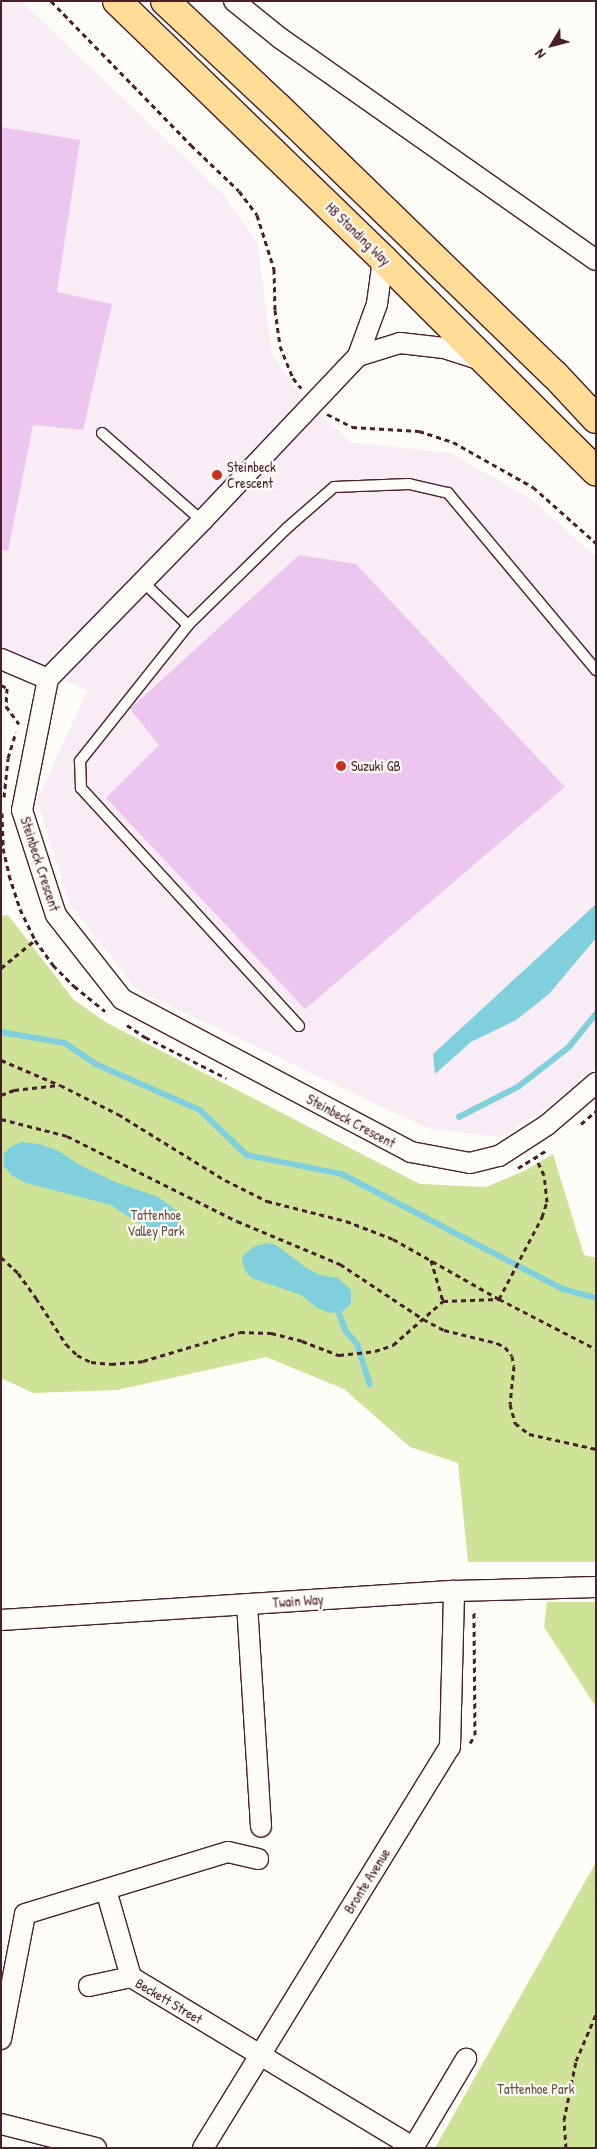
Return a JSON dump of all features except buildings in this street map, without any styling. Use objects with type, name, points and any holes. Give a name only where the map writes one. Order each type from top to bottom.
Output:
[{"type":"highway","name":"H8 Standing Way","points":[[117,1],[488,362],[596,471]]},
{"type":"highway","points":[[165,1],[548,368],[596,419]]},
{"type":"street","points":[[234,1],[280,38],[596,260]]},
{"type":"street","points":[[1,659],[48,679],[202,521],[358,356],[377,304],[383,259]]},
{"type":"street","points":[[358,356],[400,343],[444,348],[488,362]]},
{"type":"street","name":"Steinbeck Crescent","points":[[48,679],[22,810],[56,915],[122,1000],[411,1152],[470,1163],[499,1156],[547,1125],[596,1083]]},
{"type":"street","name":"Twain Way","points":[[1,1620],[454,1591],[596,1587]]},
{"type":"street","name":"Bronte Avenue","points":[[203,2148],[450,1747],[454,1591]]},
{"type":"street","points":[[247,1604],[261,1827]]},
{"type":"street","points":[[1,2039],[25,1914],[228,1852],[258,1859]]},
{"type":"street","name":"Beckett Street","points":[[106,1890],[131,1977],[413,2147]]},
{"type":"street","points":[[89,1986],[131,1977]]},
{"type":"street","points":[[413,2147],[466,2059]]},
{"type":"street","points":[[1,2124],[96,2148]]},
{"type":"lane","points":[[102,433],[202,521]]},
{"type":"lane","points":[[299,1026],[80,788],[80,761],[188,625],[287,528],[334,487],[408,484],[448,493],[596,670]]},
{"type":"lane","points":[[143,582],[188,625]]},
{"type":"path","points":[[51,1],[191,145],[239,191],[257,216],[274,269],[275,310],[280,346],[293,378],[314,402],[331,418],[352,427],[419,432],[453,442],[533,487],[596,543]]},
{"type":"path","points":[[1,684],[7,688],[6,706],[11,715],[20,722],[8,758],[3,800]]},
{"type":"path","points":[[3,808],[3,848],[9,875],[20,909],[35,940],[54,965],[74,986],[113,1016]]},
{"type":"path","points":[[1,968],[35,940]]},
{"type":"path","points":[[121,1021],[145,1037],[232,1081]]},
{"type":"path","points":[[1,1060],[60,1085],[118,1114],[225,1180],[267,1201],[346,1221],[393,1239],[499,1300],[596,1349]]},
{"type":"path","points":[[1,1095],[14,1090],[60,1085]]},
{"type":"path","points":[[578,1126],[596,1111]]},
{"type":"path","points":[[1,1119],[67,1136],[237,1221],[340,1264],[423,1319],[444,1330],[497,1343],[505,1347],[512,1356],[514,1366],[511,1384],[511,1413],[515,1423],[529,1434],[564,1444],[596,1449]]},
{"type":"path","points":[[513,1169],[536,1158],[552,1146]]},
{"type":"path","points":[[499,1300],[548,1202],[544,1175],[536,1158]]},
{"type":"path","points":[[1,1257],[18,1274],[66,1344],[77,1355],[91,1362],[111,1364],[143,1361],[240,1332],[271,1333],[302,1341],[339,1355],[376,1351],[393,1345],[443,1301],[499,1300]]},
{"type":"path","points":[[430,1259],[443,1301]]},
{"type":"path","points":[[566,2148],[564,2120],[576,2061],[596,2014]]},
{"type":"shaded area","points":[[1,1],[21,1],[223,194],[257,242],[272,354],[300,396],[350,442],[450,453],[530,498],[596,557],[596,1067],[549,1106],[501,1137],[429,1129],[137,990],[70,905],[37,800],[87,691],[1,650]]},
{"type":"green space","name":"Tattenhoe Valley Park","points":[[8,915],[74,1000],[107,1023],[420,1184],[486,1187],[526,1170],[553,1154],[584,1255],[596,1258],[596,1562],[468,1562],[458,1463],[410,1447],[344,1389],[266,1357],[117,1390],[33,1393],[1,1378],[1,916]]},
{"type":"green space","points":[[547,1602],[596,1602],[596,1707],[544,1627]]},
{"type":"green space","name":"Tattenhoe Park","points":[[596,1862],[596,2148],[435,2148]]},
{"type":"water","points":[[596,904],[596,938],[549,994],[516,1020],[471,1042],[435,1074],[433,1054]]},
{"type":"water","points":[[22,1142],[39,1144],[59,1151],[78,1164],[113,1181],[158,1197],[177,1211],[179,1224],[174,1231],[161,1234],[141,1225],[111,1205],[26,1183],[11,1175],[4,1166],[4,1154],[10,1147]]},
{"type":"water","points":[[266,1243],[276,1245],[308,1269],[320,1275],[338,1278],[351,1290],[351,1304],[343,1311],[330,1313],[317,1308],[301,1295],[252,1278],[246,1272],[242,1261],[243,1256],[253,1247]]},
{"type":"waterway","points":[[459,1117],[518,1087],[569,1047],[596,1014]]},
{"type":"waterway","points":[[1,1032],[65,1043],[96,1064],[200,1110],[247,1155],[342,1174],[563,1289],[596,1298]]},
{"type":"waterway","points":[[339,1312],[346,1331],[358,1345],[370,1384]]},
{"type":"place","name":"Steinbeck Crescent","points":[[217,475]]},
{"type":"place","name":"Suzuki GB","points":[[341,766]]}]
